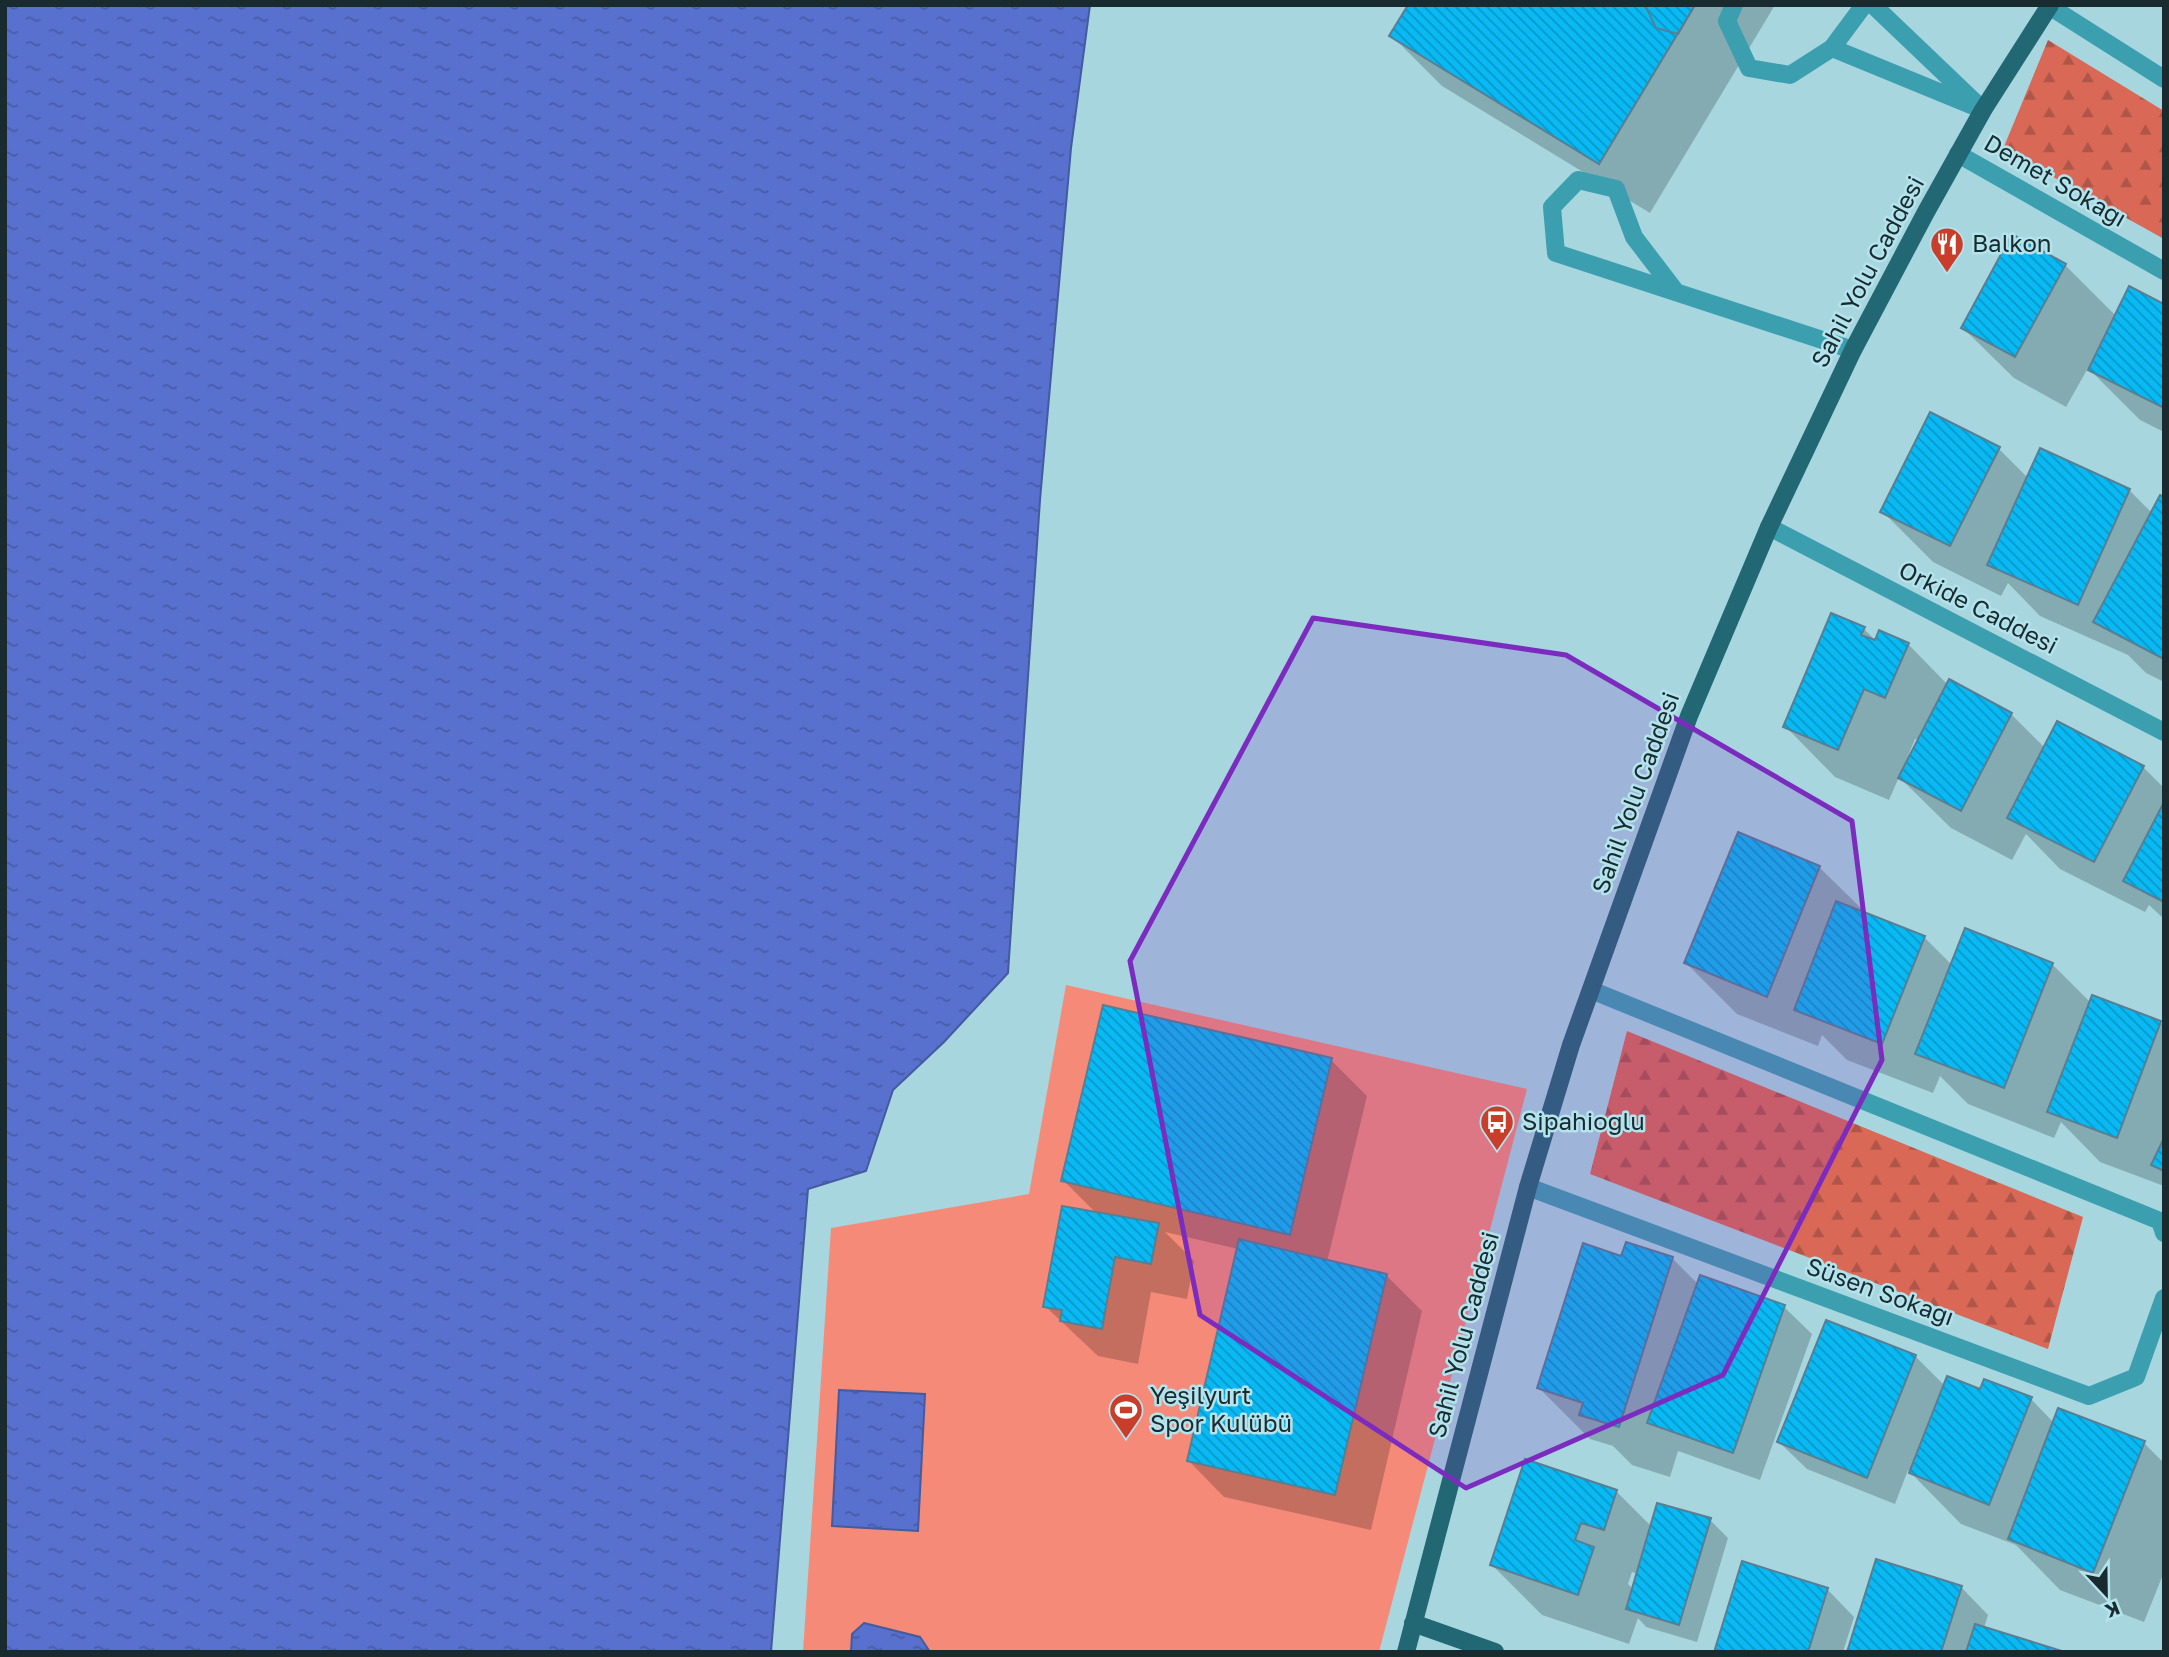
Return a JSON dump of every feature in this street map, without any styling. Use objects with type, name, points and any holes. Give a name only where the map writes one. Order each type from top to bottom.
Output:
[{"type":"main road","name":"Sahil Yolu Caddesi","points":[[1406,1652],[1528,1187],[1571,1045],[1689,716],[1769,527],[1853,350],[1983,110],[2049,6]]},
{"type":"main road","points":[[1413,1623],[1495,1652]]},
{"type":"street","points":[[1734,5],[1727,21],[1749,68],[1790,75],[1832,48],[1864,5]]},
{"type":"street","points":[[1873,5],[1983,110]]},
{"type":"street","points":[[2049,6],[2164,79]]},
{"type":"street","points":[[1832,48],[1983,110]]},
{"type":"street","name":"Demet Sokağı","points":[[1958,154],[2164,271]]},
{"type":"street","points":[[1676,292],[1634,237],[1616,189],[1578,180],[1552,207],[1556,253],[1853,350]]},
{"type":"street","name":"Orkide Caddesi","points":[[1769,527],[2164,732]]},
{"type":"street","points":[[1591,990],[2160,1221],[2164,1233]]},
{"type":"street","name":"Süsen Sokağı","points":[[1528,1187],[2089,1395],[2136,1377],[2164,1298]]},
{"type":"highlighted area","points":[[1313,618],[1566,655],[1852,821],[1882,1060],[1723,1375],[1466,1488],[1200,1315],[1130,961]]},
{"type":"green space","points":[[2048,40],[2164,111],[2164,239],[2003,149]]},
{"type":"green space","points":[[1627,1031],[2083,1217],[2048,1349],[1590,1174]]},
{"type":"shaded area","name":"Yeşilyurt Spor Kulübü","points":[[1066,985],[1527,1089],[1379,1652],[803,1652],[831,1228],[1029,1194]]},
{"type":"water","points":[[5,5],[1090,5],[1071,148],[1040,500],[1008,973],[944,1042],[893,1090],[866,1171],[808,1189],[771,1652],[5,1652]]},
{"type":"water","points":[[839,1390],[925,1394],[918,1531],[832,1526]]},
{"type":"water","points":[[864,1623],[920,1637],[930,1652],[851,1652],[852,1634]]},
{"type":"building","points":[[1408,5],[1695,5],[1599,164],[1389,36]]},
{"type":"building","points":[[1645,5],[1695,5],[1678,34],[1656,28]]},
{"type":"building","points":[[2012,234],[2066,264],[2015,357],[1961,328]]},
{"type":"building","points":[[2129,286],[2164,304],[2164,408],[2088,370]]},
{"type":"building","points":[[1930,412],[2000,447],[1950,546],[1880,512]]},
{"type":"building","points":[[2040,448],[2130,489],[2078,605],[1987,565]]},
{"type":"building","points":[[2160,495],[2164,497],[2164,659],[2093,622]]},
{"type":"building","points":[[1831,613],[1865,627],[1861,635],[1875,640],[1879,630],[1909,643],[1885,698],[1864,689],[1838,750],[1783,727]]},
{"type":"building","points":[[1949,679],[2012,713],[1961,811],[1898,778]]},
{"type":"building","points":[[2057,721],[2144,766],[2094,862],[2007,818]]},
{"type":"building","points":[[2164,802],[2164,902],[2123,881]]},
{"type":"building","points":[[1738,832],[1820,866],[1767,997],[1684,963]]},
{"type":"building","points":[[1836,901],[1925,936],[1882,1044],[1794,1010]]},
{"type":"building","points":[[1965,928],[2053,963],[2004,1088],[1915,1054]]},
{"type":"building","points":[[2092,995],[2161,1021],[2117,1138],[2047,1112]]},
{"type":"building","points":[[1103,1005],[1332,1058],[1290,1235],[1061,1181]]},
{"type":"building","points":[[2164,1138],[2164,1171],[2151,1165]]},
{"type":"building","points":[[1062,1206],[1159,1223],[1151,1264],[1115,1257],[1102,1329],[1060,1321],[1062,1310],[1043,1307]]},
{"type":"building","points":[[1239,1239],[1387,1274],[1335,1495],[1187,1461]]},
{"type":"building","points":[[1626,1242],[1673,1257],[1619,1427],[1579,1415],[1583,1403],[1537,1388],[1583,1243],[1621,1256]]},
{"type":"building","points":[[1700,1275],[1785,1305],[1733,1453],[1647,1423]]},
{"type":"building","points":[[1826,1320],[1916,1355],[1867,1478],[1777,1442]]},
{"type":"building","points":[[1947,1376],[1980,1389],[1984,1379],[2032,1397],[1989,1505],[1909,1473]]},
{"type":"building","points":[[2058,1408],[2145,1441],[2093,1573],[2008,1539]]},
{"type":"building","points":[[1525,1459],[1617,1490],[1604,1530],[1581,1523],[1575,1540],[1594,1547],[1578,1595],[1490,1565]]},
{"type":"building","points":[[1657,1503],[1711,1518],[1679,1625],[1626,1609]]},
{"type":"building","points":[[1876,1559],[1962,1586],[1941,1652],[1847,1652]]},
{"type":"building","points":[[1742,1561],[1828,1588],[1808,1652],[1724,1652],[1715,1649]]},
{"type":"building","points":[[1975,1624],[2065,1652],[1966,1652]]},
{"type":"place","name":"Balkon","points":[[1947,274]]},
{"type":"place","name":"Sipahioğlu","points":[[1497,1152]]},
{"type":"place","name":"Yeşilyurt Spor Kulübü","points":[[1126,1440]]}]
